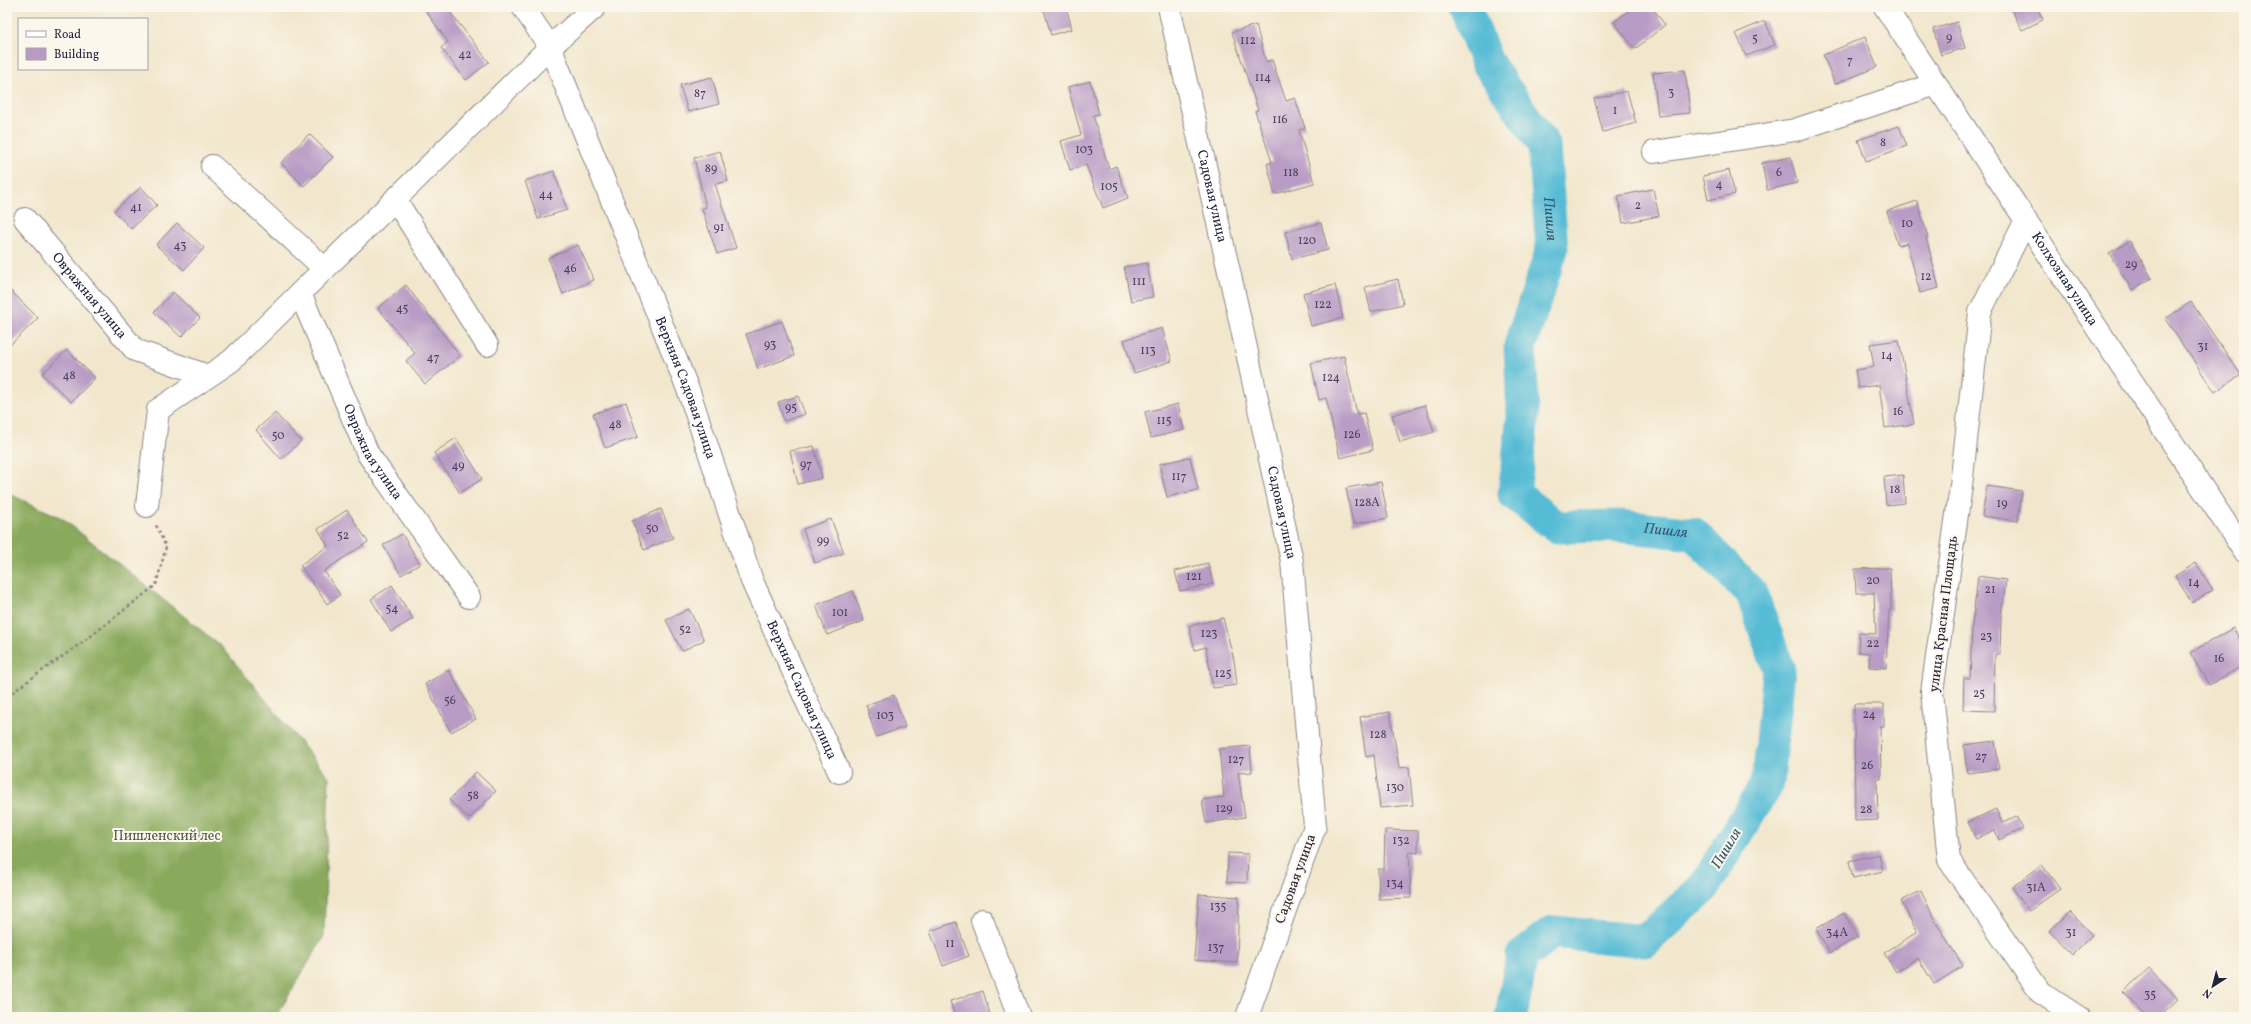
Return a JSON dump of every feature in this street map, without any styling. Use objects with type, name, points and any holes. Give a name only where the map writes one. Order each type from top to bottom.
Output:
[{"type":"street","name":"Верхняя Садовая улица","points":[[524,7],[550,47],[689,392],[752,582],[839,772]]},
{"type":"street","points":[[147,506],[158,410],[231,361],[550,47],[595,7]]},
{"type":"street","name":"Садовая улица","points":[[1169,7],[1238,311],[1292,561],[1315,826],[1247,1017]]},
{"type":"street","name":"Колхозная улица","points":[[1885,7],[2244,551]]},
{"type":"street","points":[[1654,152],[1795,130],[1936,84]]},
{"type":"street","points":[[212,166],[325,269]]},
{"type":"street","points":[[395,199],[487,345]]},
{"type":"street","name":"Овражная улица","points":[[25,219],[135,350],[208,376]]},
{"type":"street","name":"улица Красная Площадь","points":[[2026,220],[1980,312],[1961,486],[1932,692],[1949,860],[2040,992],[2078,1017]]},
{"type":"street","name":"Овражная улица","points":[[300,293],[368,454],[469,597]]},
{"type":"street","points":[[982,920],[1019,1017]]},
{"type":"path","points":[[7,696],[91,636],[156,585],[166,547],[147,506]]},
{"type":"green space","name":"Пишленский лес","points":[[7,493],[62,518],[222,647],[329,777],[324,936],[276,1017],[7,1017]]},
{"type":"building","points":[[423,7],[446,7],[489,62],[466,80],[441,48],[448,42]]},
{"type":"building","points":[[1057,7],[1066,7],[1072,29],[1051,35],[1044,10]]},
{"type":"building","points":[[1633,7],[1652,7],[1665,25],[1635,49],[1614,22]]},
{"type":"building","points":[[2010,7],[2037,7],[2043,20],[2022,30]]},
{"type":"building","points":[[1765,21],[1775,45],[1746,56],[1736,33]]},
{"type":"building","points":[[1957,22],[1965,48],[1941,55],[1933,29]]},
{"type":"building","points":[[1256,25],[1266,62],[1272,60],[1286,101],[1295,98],[1305,128],[1299,130],[1314,183],[1275,194],[1267,164],[1272,162],[1255,111],[1258,110],[1232,32]]},
{"type":"building","points":[[1865,37],[1877,67],[1835,84],[1823,55]]},
{"type":"building","points":[[1685,70],[1690,113],[1658,116],[1653,73]]},
{"type":"building","points":[[712,77],[719,104],[688,112],[680,85]]},
{"type":"building","points":[[1090,81],[1099,114],[1093,115],[1109,169],[1116,166],[1128,198],[1103,208],[1086,165],[1070,170],[1061,141],[1081,135],[1068,87]]},
{"type":"building","points":[[1627,91],[1636,123],[1603,132],[1594,99]]},
{"type":"building","points":[[1899,126],[1907,146],[1866,161],[1858,140]]},
{"type":"building","points":[[309,134],[333,157],[304,186],[281,163]]},
{"type":"building","points":[[720,151],[728,181],[715,184],[736,248],[717,254],[702,209],[706,207],[694,158]]},
{"type":"building","points":[[1791,157],[1797,183],[1767,190],[1762,163]]},
{"type":"building","points":[[1729,170],[1735,194],[1708,200],[1703,176]]},
{"type":"building","points":[[554,171],[567,210],[538,219],[525,181]]},
{"type":"building","points":[[141,187],[157,205],[131,229],[114,211]]},
{"type":"building","points":[[1653,189],[1659,216],[1623,223],[1618,196]]},
{"type":"building","points":[[1917,201],[1928,237],[1926,237],[1939,288],[1920,293],[1907,243],[1898,246],[1887,211]]},
{"type":"building","points":[[177,223],[204,248],[184,270],[156,245]]},
{"type":"building","points":[[1321,223],[1328,250],[1292,259],[1285,232]]},
{"type":"building","points":[[2130,241],[2152,278],[2132,290],[2109,253]]},
{"type":"building","points":[[578,245],[594,280],[563,294],[548,258]]},
{"type":"building","points":[[1147,263],[1153,297],[1131,301],[1124,267]]},
{"type":"building","points":[[1398,279],[1403,304],[1371,312],[1365,287]]},
{"type":"building","points":[[406,285],[460,356],[425,384],[406,361],[415,353],[378,308]]},
{"type":"building","points":[[1335,285],[1343,318],[1311,326],[1303,293]]},
{"type":"building","points":[[7,287],[38,318],[7,348]]},
{"type":"building","points":[[173,292],[200,318],[181,337],[154,312]]},
{"type":"building","points":[[2191,302],[2241,375],[2215,392],[2165,319]]},
{"type":"building","points":[[782,321],[794,356],[758,369],[746,334]]},
{"type":"building","points":[[1162,328],[1172,361],[1134,373],[1124,340]]},
{"type":"building","points":[[1899,340],[1914,424],[1885,428],[1879,385],[1858,388],[1855,370],[1874,367],[1870,344]]},
{"type":"building","points":[[67,350],[95,378],[71,402],[42,374]]},
{"type":"building","points":[[1344,356],[1357,414],[1364,413],[1373,450],[1340,458],[1326,398],[1319,400],[1311,363]]},
{"type":"building","points":[[798,396],[805,414],[784,421],[778,402]]},
{"type":"building","points":[[626,402],[638,437],[605,448],[593,414]]},
{"type":"building","points":[[1178,404],[1184,430],[1151,438],[1145,412]]},
{"type":"building","points":[[1425,405],[1434,432],[1400,442],[1392,415]]},
{"type":"building","points":[[275,413],[301,441],[281,459],[256,430]]},
{"type":"building","points":[[456,438],[482,479],[460,493],[434,453]]},
{"type":"building","points":[[814,446],[822,478],[798,484],[790,451]]},
{"type":"building","points":[[1190,457],[1198,490],[1167,497],[1159,464]]},
{"type":"building","points":[[1903,475],[1905,503],[1886,505],[1884,477]]},
{"type":"building","points":[[1381,482],[1388,518],[1353,524],[1346,488]]},
{"type":"building","points":[[1987,486],[2022,491],[2018,521],[1982,516]]},
{"type":"building","points":[[661,509],[673,538],[644,550],[632,521]]},
{"type":"building","points":[[347,510],[368,542],[324,571],[340,595],[327,604],[300,565],[328,546],[318,529]]},
{"type":"building","points":[[831,519],[844,553],[815,563],[803,529]]},
{"type":"building","points":[[402,534],[420,564],[401,575],[383,545]]},
{"type":"building","points":[[1208,563],[1213,584],[1180,591],[1175,571]]},
{"type":"building","points":[[2196,563],[2213,590],[2192,603],[2175,576]]},
{"type":"building","points":[[1890,568],[1891,610],[1889,610],[1886,668],[1869,667],[1870,653],[1858,652],[1859,633],[1876,634],[1874,593],[1856,593],[1855,569]]},
{"type":"building","points":[[1978,576],[2006,580],[2001,617],[2000,654],[1995,654],[1994,711],[1963,710],[1964,678],[1970,678],[1972,626]]},
{"type":"building","points":[[392,585],[413,619],[391,632],[371,599]]},
{"type":"building","points":[[853,591],[864,621],[827,635],[816,605]]},
{"type":"building","points":[[689,609],[704,640],[682,651],[666,620]]},
{"type":"building","points":[[1223,618],[1234,660],[1237,685],[1213,688],[1206,647],[1195,650],[1189,626]]},
{"type":"building","points":[[2233,628],[2244,646],[2244,665],[2209,685],[2190,653]]},
{"type":"building","points":[[449,670],[476,719],[451,732],[425,684]]},
{"type":"building","points":[[894,695],[905,727],[876,737],[866,705]]},
{"type":"building","points":[[1854,704],[1884,704],[1884,726],[1880,726],[1881,779],[1877,779],[1878,820],[1855,821]]},
{"type":"building","points":[[1390,712],[1399,768],[1409,767],[1413,805],[1380,808],[1374,755],[1366,757],[1360,717]]},
{"type":"building","points":[[1995,741],[1999,769],[1967,773],[1964,745]]},
{"type":"building","points":[[1250,746],[1252,772],[1238,773],[1245,817],[1206,823],[1202,800],[1224,797],[1219,749]]},
{"type":"building","points":[[476,772],[496,791],[469,819],[449,800]]},
{"type":"building","points":[[1996,809],[2002,823],[2016,816],[2023,829],[1999,840],[1995,830],[1976,839],[1968,822]]},
{"type":"building","points":[[1385,830],[1418,831],[1418,853],[1409,852],[1411,898],[1379,899],[1378,869],[1384,869]]},
{"type":"building","points":[[1228,853],[1248,854],[1247,883],[1227,882]]},
{"type":"building","points":[[1879,854],[1883,871],[1853,878],[1849,861]]},
{"type":"building","points":[[2042,865],[2060,889],[2029,911],[2012,887]]},
{"type":"building","points":[[1921,891],[1931,914],[1963,966],[1934,984],[1918,958],[1896,972],[1884,953],[1917,932],[1901,901]]},
{"type":"building","points":[[1199,894],[1239,897],[1237,963],[1194,960]]},
{"type":"building","points":[[2070,912],[2092,935],[2072,955],[2049,931]]},
{"type":"building","points":[[1844,913],[1858,937],[1830,953],[1816,929]]},
{"type":"building","points":[[956,922],[969,956],[943,966],[930,931]]},
{"type":"building","points":[[2149,968],[2178,999],[2159,1017],[2147,1017],[2123,992]]},
{"type":"building","points":[[983,991],[991,1017],[955,1017],[950,1001]]},
{"type":"waterway","name":"Пишля","points":[[1465,7],[1487,62],[1544,145],[1552,249],[1520,346],[1523,415],[1514,494],[1557,527],[1620,526],[1694,534],[1752,594],[1779,670],[1768,782],[1703,888],[1645,941],[1553,932],[1522,956],[1511,1017]]}]
